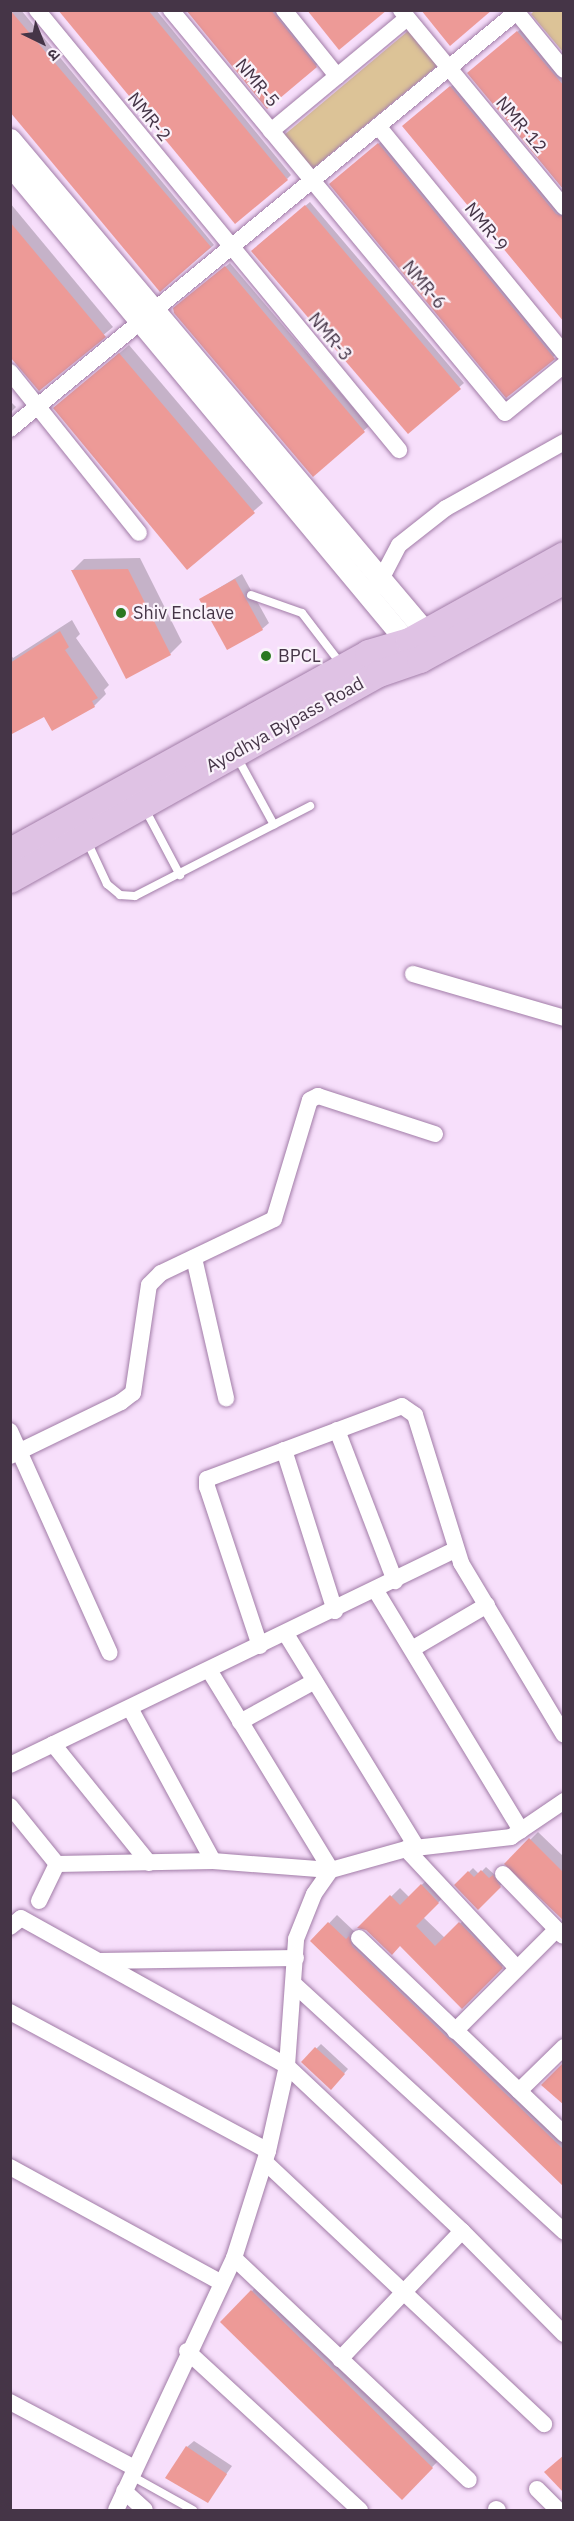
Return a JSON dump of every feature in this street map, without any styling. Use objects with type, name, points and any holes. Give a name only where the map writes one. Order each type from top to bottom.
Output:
[{"type":"main road","name":"Ayodhya Bypass Road","points":[[10,851],[229,743],[379,673],[564,555]]},
{"type":"main road","name":"Ayodhya Bypass Road","points":[[10,879],[143,805],[229,743],[343,666],[368,653],[424,645],[564,580]]},
{"type":"street","name":"NMR-2","points":[[37,10],[232,248]]},
{"type":"street","name":"NMR-5","points":[[171,10],[312,181]]},
{"type":"street","points":[[284,10],[337,76]]},
{"type":"street","points":[[10,429],[232,248],[516,11],[564,69]]},
{"type":"street","points":[[271,131],[337,76],[404,14]]},
{"type":"street","name":"NMR-12","points":[[404,14],[564,207]]},
{"type":"street","name":"NMR-9","points":[[378,126],[564,353]]},
{"type":"street","points":[[10,139],[371,598],[424,645]]},
{"type":"street","points":[[10,165],[149,316],[382,578],[424,645]]},
{"type":"street","name":"NMR-6","points":[[312,181],[505,413],[564,365]]},
{"type":"street","name":"NMR-3","points":[[232,248],[399,450]]},
{"type":"street","points":[[10,372],[139,533]]},
{"type":"street","points":[[371,598],[399,545],[446,508],[564,442]]},
{"type":"street","points":[[413,975],[564,1018]]},
{"type":"street","points":[[15,1454],[121,1402],[133,1393],[149,1285],[161,1274],[274,1219],[310,1100],[318,1096],[435,1134]]},
{"type":"street","points":[[194,1258],[226,1398]]},
{"type":"street","points":[[260,1646],[207,1487],[207,1479],[402,1406],[409,1408],[415,1415],[455,1550],[564,1735]]},
{"type":"street","points":[[337,1430],[395,1581]]},
{"type":"street","points":[[10,1431],[15,1454],[110,1653]]},
{"type":"street","points":[[284,1450],[334,1611]]},
{"type":"street","points":[[10,1765],[376,1591],[455,1550]]},
{"type":"street","points":[[376,1591],[521,1830]]},
{"type":"street","points":[[412,1649],[486,1605]]},
{"type":"street","points":[[286,1634],[412,1849],[517,1968]]},
{"type":"street","points":[[209,1670],[331,1870]]},
{"type":"street","points":[[240,1722],[315,1681]]},
{"type":"street","points":[[130,1708],[213,1861]]},
{"type":"street","points":[[53,1744],[149,1863]]},
{"type":"street","points":[[57,1864],[213,1861],[331,1870],[412,1849],[511,1837],[564,1801]]},
{"type":"street","points":[[10,1806],[57,1864]]},
{"type":"street","points":[[39,1901],[57,1864]]},
{"type":"street","points":[[116,2511],[187,2351],[234,2258],[266,2157],[287,2066],[296,1986],[296,1939],[306,1913],[331,1870]]},
{"type":"street","points":[[455,2031],[517,1968],[560,1933],[502,1874]]},
{"type":"street","points":[[10,1927],[21,1918],[287,2066],[462,2231],[564,2334]]},
{"type":"street","points":[[359,1938],[564,2134]]},
{"type":"street","points":[[98,1961],[296,1958]]},
{"type":"street","points":[[296,1986],[564,2232]]},
{"type":"street","points":[[10,2012],[266,2157],[403,2292],[544,2424]]},
{"type":"street","points":[[519,2091],[564,2047]]},
{"type":"street","points":[[10,2167],[220,2282]]},
{"type":"street","points":[[340,2359],[462,2231]]},
{"type":"street","points":[[234,2258],[469,2481]]},
{"type":"street","points":[[187,2351],[360,2511]]},
{"type":"street","points":[[10,2402],[132,2471]]},
{"type":"street","points":[[537,2489],[558,2511]]},
{"type":"street","points":[[124,2491],[145,2511]]},
{"type":"lane","points":[[251,595],[302,613],[343,666]]},
{"type":"lane","points":[[229,743],[274,825]]},
{"type":"lane","points":[[143,805],[180,875]]},
{"type":"lane","points":[[85,837],[107,884],[120,895],[143,893],[310,806]]},
{"type":"lane","points":[[132,2471],[193,2511]]},
{"type":"shaded area","points":[[534,11],[563,11],[563,52],[531,14]]},
{"type":"shaded area","points":[[408,31],[437,66],[311,170],[283,136]]},
{"type":"building","points":[[10,10],[211,247],[160,292],[10,112]]},
{"type":"building","points":[[58,10],[148,10],[288,180],[235,224]]},
{"type":"building","points":[[186,10],[271,10],[317,67],[267,109]]},
{"type":"building","points":[[307,10],[387,10],[339,50]]},
{"type":"building","points":[[421,10],[492,10],[450,46]]},
{"type":"building","points":[[517,31],[564,86],[564,190],[467,73]]},
{"type":"building","points":[[450,86],[556,214],[564,217],[564,322],[402,126]]},
{"type":"building","points":[[378,143],[555,359],[506,398],[329,184]]},
{"type":"building","points":[[305,205],[461,389],[408,434],[251,251]]},
{"type":"building","points":[[10,222],[106,337],[39,391],[10,357]]},
{"type":"building","points":[[225,266],[365,432],[313,477],[174,313],[173,308]]},
{"type":"building","points":[[119,353],[255,513],[187,570],[53,408]]},
{"type":"building","name":"Shiv Enclave","points":[[128,569],[171,655],[126,679],[71,570]]},
{"type":"building","points":[[235,579],[263,630],[227,650],[199,599]]},
{"type":"building","points":[[60,631],[69,647],[65,650],[98,698],[92,701],[95,707],[52,731],[44,717],[10,735],[10,663]]},
{"type":"building","points":[[529,1838],[564,1873],[564,1921],[504,1864]]},
{"type":"building","points":[[481,1870],[489,1878],[493,1875],[501,1887],[478,1910],[454,1885],[468,1871],[474,1877]]},
{"type":"building","points":[[421,1884],[439,1903],[416,1926],[435,1946],[459,1922],[503,1968],[462,2009],[400,1946],[392,1955],[366,1930],[357,1928],[390,1895],[400,1905]]},
{"type":"building","points":[[328,1922],[346,1939],[349,1936],[352,1946],[564,2150],[564,2187],[310,1941]]},
{"type":"building","points":[[315,2047],[345,2074],[331,2090],[301,2062]]},
{"type":"building","points":[[564,2062],[564,2105],[541,2085]]},
{"type":"building","points":[[251,2290],[433,2468],[402,2500],[220,2322]]},
{"type":"building","points":[[186,2446],[227,2474],[208,2503],[165,2478]]},
{"type":"building","points":[[564,2455],[564,2493],[544,2472]]},
{"type":"place","name":"Shiv Enclave","points":[[121,613]]},
{"type":"place","name":"BPCL","points":[[266,656]]}]
